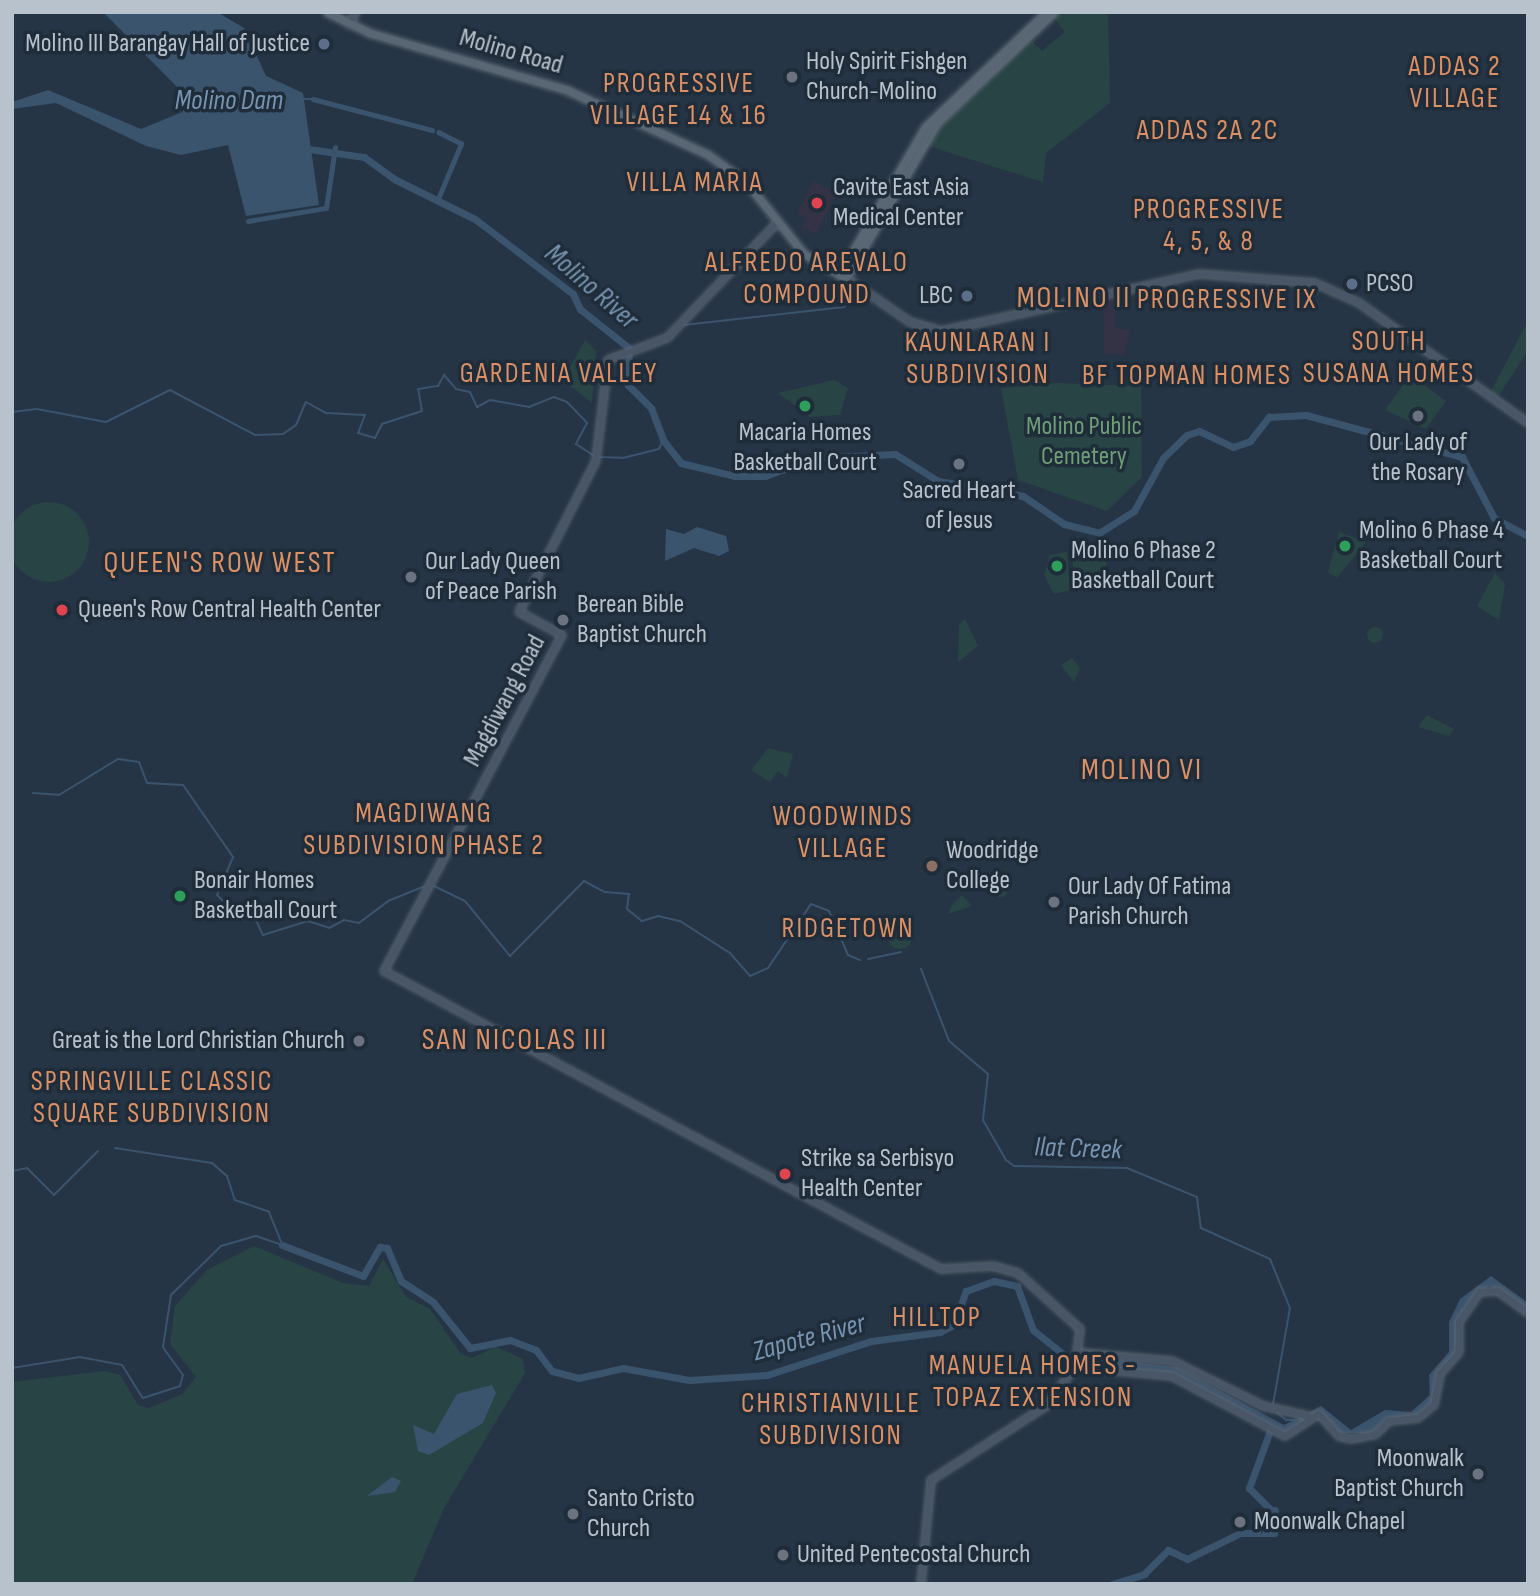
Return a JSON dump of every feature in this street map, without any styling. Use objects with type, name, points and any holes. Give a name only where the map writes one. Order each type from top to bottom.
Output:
[{"type":"main road","name":"Molino Road","points":[[327,12],[349,25],[567,90],[707,154],[746,182],[804,254],[909,322],[943,331],[1199,274],[1315,283],[1359,303],[1528,423]]},
{"type":"main road","points":[[349,25],[356,12]]},
{"type":"main road","points":[[843,277],[928,129],[1046,12]]},
{"type":"main road","points":[[928,129],[1054,12]]},
{"type":"main road","name":"Magdiwang Road","points":[[777,223],[667,338],[645,350],[621,353],[607,363],[597,455],[519,611],[562,635],[384,971],[941,1269],[993,1266],[1018,1273],[1080,1329],[1077,1360]]},
{"type":"main road","points":[[1077,1360],[1172,1361],[1273,1409],[1322,1415],[1348,1439],[1376,1434],[1389,1421],[1418,1418],[1439,1397],[1440,1374],[1457,1356],[1459,1322],[1474,1297],[1495,1290],[1528,1313]]},
{"type":"main road","points":[[1077,1360],[1172,1376],[1293,1436],[1310,1415]]},
{"type":"main road","points":[[921,1584],[933,1477],[1034,1416],[1077,1360]]},
{"type":"shaded area","name":"Cavite East Asia Medical Center","points":[[814,181],[836,194],[816,234],[805,228],[800,237],[805,217],[797,212]]},
{"type":"shaded area","points":[[1116,293],[1115,328],[1130,330],[1124,354],[1104,354],[1103,296]]},
{"type":"green space","points":[[1061,12],[1108,12],[1110,103],[1046,153],[1043,182],[925,145],[952,110],[1031,40],[1042,51],[1065,32],[1054,18]]},
{"type":"green space","points":[[1528,321],[1528,351],[1497,398],[1490,393]]},
{"type":"green space","points":[[585,340],[596,351],[592,403],[563,380]]},
{"type":"green space","points":[[1410,375],[1446,401],[1426,429],[1385,410]]},
{"type":"green space","points":[[834,380],[848,388],[840,415],[810,417],[778,393]]},
{"type":"green space","name":"Molino Public Cemetery","points":[[1056,383],[1141,386],[1142,477],[1107,511],[1018,480],[1001,388]]},
{"type":"green space","points":[[49,502],[64,505],[77,514],[86,527],[89,542],[86,557],[77,570],[64,579],[49,582],[34,579],[21,570],[12,557],[9,542],[12,527],[21,514],[34,505]]},
{"type":"green space","points":[[1339,532],[1366,542],[1337,578],[1328,572]]},
{"type":"green space","points":[[1071,550],[1108,558],[1103,576],[1074,574]]},
{"type":"green space","points":[[1067,552],[1070,590],[1054,594],[1044,575],[1050,555]]},
{"type":"green space","points":[[1495,573],[1505,584],[1499,620],[1477,606]]},
{"type":"green space","points":[[965,619],[978,646],[958,662],[959,625]]},
{"type":"green space","points":[[1375,627],[1381,629],[1381,641],[1375,643],[1369,641],[1367,635],[1369,629]]},
{"type":"green space","points":[[1072,658],[1080,668],[1074,682],[1061,665]]},
{"type":"green space","points":[[1427,715],[1454,729],[1449,736],[1418,727]]},
{"type":"green space","points":[[768,748],[793,754],[787,778],[778,771],[770,782],[751,770]]},
{"type":"green space","points":[[997,881],[1003,881],[1008,889],[1006,895],[997,897],[992,892],[992,886]]},
{"type":"green space","points":[[962,895],[972,906],[948,914],[952,905]]},
{"type":"green space","points":[[900,925],[911,932],[912,937],[905,948],[900,949],[889,942],[888,937],[895,926]]},
{"type":"green space","points":[[254,1246],[343,1283],[369,1286],[383,1259],[406,1297],[430,1309],[461,1354],[472,1358],[496,1347],[523,1359],[525,1373],[444,1508],[412,1584],[12,1584],[12,1382],[104,1371],[120,1375],[138,1405],[149,1408],[182,1394],[196,1377],[170,1344],[175,1306],[207,1270]]},
{"type":"water","name":"Molino Dam","points":[[103,12],[217,12],[244,28],[266,76],[303,93],[319,205],[246,216],[228,145],[181,155],[146,146],[56,103],[12,109],[12,102],[48,90],[141,129],[180,113],[185,95]]},
{"type":"water","points":[[697,527],[726,536],[729,551],[719,556],[694,548],[665,561],[666,529],[684,534]]},
{"type":"water","points":[[1491,1276],[1528,1303],[1528,1312],[1490,1286],[1477,1293],[1459,1318],[1454,1360],[1444,1367],[1434,1404],[1413,1418],[1386,1419],[1374,1433],[1339,1433],[1319,1414],[1296,1432],[1281,1433],[1177,1375],[1080,1364],[1088,1357],[1176,1367],[1284,1425],[1321,1406],[1351,1430],[1385,1410],[1411,1412],[1430,1395],[1429,1375],[1449,1352],[1449,1322],[1460,1299]]},
{"type":"water","points":[[492,1385],[496,1393],[483,1423],[429,1455],[418,1451],[413,1425],[434,1434],[457,1394]]},
{"type":"water","points":[[392,1477],[401,1481],[395,1492],[367,1496]]},
{"type":"waterway","points":[[303,99],[313,99]]},
{"type":"waterway","points":[[313,99],[432,130]]},
{"type":"waterway","points":[[438,199],[461,144],[439,133]]},
{"type":"waterway","name":"Molino River","points":[[302,148],[364,157],[396,180],[475,219],[573,294],[580,309],[629,348],[628,385],[651,408],[663,440],[681,463],[735,476],[765,476],[814,458],[895,454],[938,481],[1023,496],[1064,524],[1099,533],[1134,511],[1163,458],[1187,435],[1199,431],[1233,447],[1250,441],[1269,417],[1306,415],[1462,457],[1494,518],[1528,536]]},
{"type":"waterway","points":[[248,221],[326,208],[335,148]]},
{"type":"waterway","points":[[684,325],[844,307],[856,288]]},
{"type":"waterway","points":[[12,412],[37,409],[106,422],[170,390],[255,435],[283,434],[296,425],[306,402],[326,413],[365,415],[358,433],[375,438],[382,424],[422,411],[418,389],[438,386],[444,375],[456,389],[470,392],[477,407],[490,400],[529,407],[554,397],[567,402],[587,423],[576,444],[593,455]]},
{"type":"waterway","points":[[598,457],[623,458],[659,449],[663,440]]},
{"type":"waterway","name":"Ilat Creek","points":[[33,793],[59,795],[118,759],[139,762],[147,783],[183,785],[233,857],[217,895],[237,914],[255,918],[263,935],[308,921],[329,928],[344,920],[359,923],[388,901],[423,887]]},
{"type":"waterway","name":"Ilat Creek","points":[[434,886],[465,901],[510,956],[584,881],[605,892],[629,894],[627,909],[642,921],[658,916],[680,921],[730,953],[750,976],[768,968],[811,904],[829,911],[848,955],[860,960]]},
{"type":"waterway","name":"Ilat Creek","points":[[868,959],[901,952]]},
{"type":"waterway","name":"Ilat Creek","points":[[921,969],[949,1041],[988,1074],[983,1120],[1006,1160],[1014,1166],[1127,1168],[1197,1197],[1201,1228],[1270,1259],[1290,1308],[1273,1404]]},
{"type":"waterway","points":[[115,1148],[212,1163],[227,1176],[235,1200],[269,1212],[281,1242]]},
{"type":"waterway","points":[[12,1171],[27,1168],[54,1195],[98,1151]]},
{"type":"waterway","name":"Zapote River","points":[[12,1368],[80,1357],[122,1365],[143,1398],[180,1386],[183,1375],[163,1347],[171,1295],[221,1246],[256,1236],[282,1245]]},
{"type":"waterway","name":"Zapote River","points":[[282,1245],[363,1276],[380,1247],[387,1248],[401,1281],[433,1302],[470,1348],[510,1340],[536,1350],[552,1371],[578,1378],[623,1368],[689,1380],[767,1375],[871,1341],[940,1332],[954,1325],[966,1291],[994,1281],[1017,1286],[1033,1330],[1068,1358],[1089,1362]]},
{"type":"waterway","name":"Ilat Creek","points":[[1274,1410],[1286,1420],[1298,1420]]},
{"type":"waterway","points":[[1269,1508],[1249,1488],[1272,1425]]},
{"type":"waterway","points":[[1112,1584],[1144,1574],[1168,1550],[1187,1559],[1240,1533],[1274,1533],[1275,1510]]},
{"type":"place","name":"Molino III Barangay Hall of Justice","points":[[324,44]]},
{"type":"place","name":"Holy Spirit Fishgen Church-Molino","points":[[792,77]]},
{"type":"place","name":"Cavite East Asia Medical Center","points":[[817,203]]},
{"type":"place","name":"PCSO","points":[[1352,284]]},
{"type":"place","name":"LBC","points":[[967,296]]},
{"type":"place","name":"Macaria Homes Basketball Court","points":[[805,406]]},
{"type":"place","name":"Our Lady of the Rosary","points":[[1418,416]]},
{"type":"place","name":"Sacred Heart of Jesus","points":[[959,464]]},
{"type":"place","name":"Molino 6 Phase 4 Basketball Court","points":[[1345,546]]},
{"type":"place","name":"Molino 6 Phase 2 Basketball Court","points":[[1057,566]]},
{"type":"place","name":"Our Lady Queen of Peace Parish","points":[[411,577]]},
{"type":"place","name":"Queen's Row Central Health Center","points":[[62,610]]},
{"type":"place","name":"Berean Bible Baptist Church","points":[[563,620]]},
{"type":"place","name":"Woodridge College","points":[[932,866]]},
{"type":"place","name":"Bonair Homes Basketball Court","points":[[180,896]]},
{"type":"place","name":"Our Lady Of Fatima Parish Church","points":[[1054,902]]},
{"type":"place","name":"Great is the Lord Christian Church","points":[[359,1041]]},
{"type":"place","name":"Strike sa Serbisyo Health Center","points":[[785,1174]]},
{"type":"place","name":"Moonwalk Baptist Church","points":[[1478,1474]]},
{"type":"place","name":"Santo Cristo Church","points":[[573,1514]]},
{"type":"place","name":"Moonwalk Chapel","points":[[1240,1522]]},
{"type":"place","name":"United Pentecostal Church","points":[[783,1555]]},
{"type":"district","name":"ADDAS 2 VILLAGE","points":[[1455,83]]},
{"type":"district","name":"PROGRESSIVE VILLAGE 14 & 16","points":[[679,100]]},
{"type":"district","name":"ADDAS 2A 2C","points":[[1208,131]]},
{"type":"district","name":"VILLA MARIA","points":[[695,183]]},
{"type":"district","name":"PROGRESSIVE 4, 5, & 8","points":[[1209,226]]},
{"type":"district","name":"ALFREDO AREVALO COMPOUND","points":[[807,279]]},
{"type":"district","name":"MOLINO II","points":[[1074,298]]},
{"type":"district","name":"PROGRESSIVE IX","points":[[1227,300]]},
{"type":"district","name":"SOUTH SUSANA HOMES","points":[[1389,358]]},
{"type":"district","name":"KAUNLARAN I SUBDIVISION","points":[[978,359]]},
{"type":"district","name":"GARDENIA VALLEY","points":[[559,374]]},
{"type":"district","name":"BF TOPMAN HOMES","points":[[1187,376]]},
{"type":"district","name":"QUEEN'S ROW WEST","points":[[220,563]]},
{"type":"district","name":"MOLINO VI","points":[[1142,770]]},
{"type":"district","name":"MAGDIWANG SUBDIVISION PHASE 2","points":[[424,830]]},
{"type":"district","name":"WOODWINDS VILLAGE","points":[[843,833]]},
{"type":"district","name":"RIDGETOWN","points":[[848,929]]},
{"type":"district","name":"SAN NICOLAS III","points":[[515,1040]]},
{"type":"district","name":"SPRINGVILLE CLASSIC SQUARE SUBDIVISION","points":[[152,1098]]},
{"type":"district","name":"HILLTOP","points":[[937,1318]]},
{"type":"district","name":"MANUELA HOMES - TOPAZ EXTENSION","points":[[1033,1382]]},
{"type":"district","name":"CHRISTIANVILLE SUBDIVISION","points":[[831,1420]]}]
